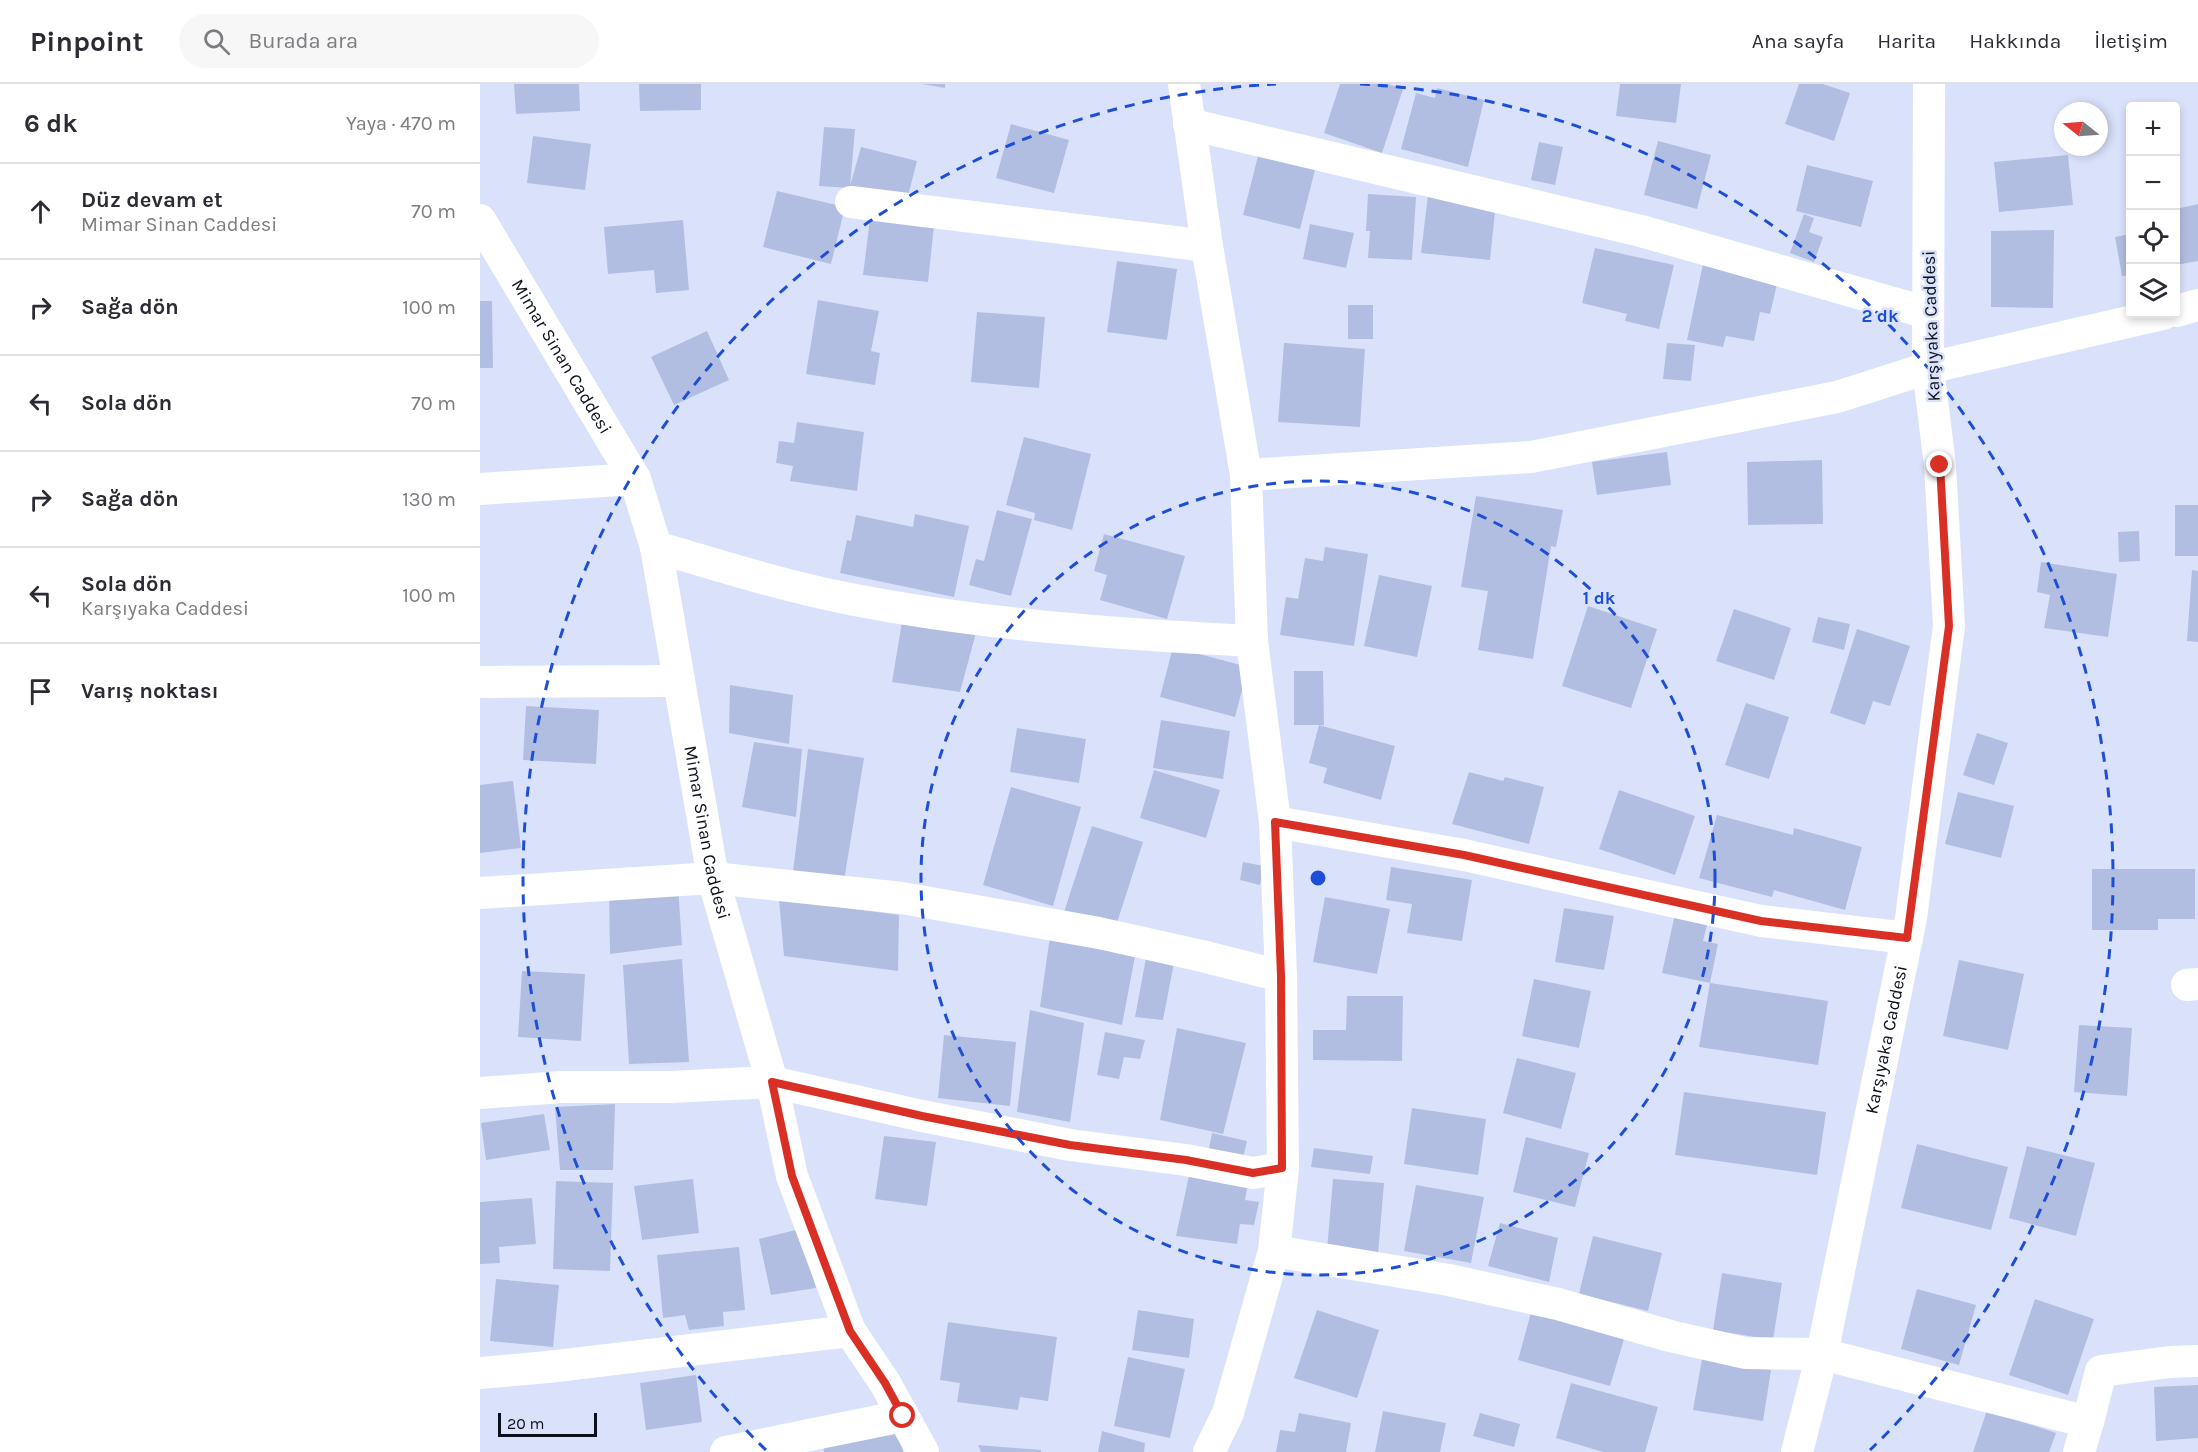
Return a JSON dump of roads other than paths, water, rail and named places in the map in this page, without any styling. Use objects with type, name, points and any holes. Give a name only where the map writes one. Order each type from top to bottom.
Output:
[{"type":"street","points":[[1184,84],[1207,246],[1246,475],[1252,641],[1275,822],[1281,976],[1282,1168],[1274,1251],[1228,1413],[1209,1452]]},
{"type":"street","name":"Karşıyaka Caddesi","points":[[1797,1452],[1822,1354],[1907,938],[1949,626],[1940,465],[1928,368],[1929,84]]},
{"type":"street","points":[[1189,124],[1641,231],[1928,313]]},
{"type":"street","points":[[851,202],[1207,246]]},
{"type":"street","name":"Mimar Sinan Caddesi","points":[[480,220],[635,479],[656,547],[712,878],[772,1082],[792,1176],[850,1331],[885,1383],[923,1452]]},
{"type":"street","points":[[2180,309],[2198,305]]},
{"type":"street","points":[[1246,475],[1531,456],[1838,397],[1928,368],[2146,318]]},
{"type":"street","points":[[480,489],[635,479]]},
{"type":"street","points":[[656,547],[732,570],[849,598],[977,620],[1128,635],[1252,641]]},
{"type":"street","points":[[480,682],[679,681]]},
{"type":"street","points":[[1275,822],[1464,855],[1761,921],[1907,938]]},
{"type":"street","points":[[480,893],[712,878],[902,898],[1099,933],[1281,976]]},
{"type":"street","points":[[480,1093],[562,1087],[670,1087],[772,1082],[922,1116],[1070,1145],[1186,1160],[1253,1173],[1282,1168]]},
{"type":"street","points":[[1274,1251],[1449,1280],[1558,1304],[1670,1336],[1745,1353],[1822,1354],[2088,1422]]},
{"type":"street","points":[[480,1372],[548,1367],[850,1331]]},
{"type":"street","points":[[2079,1452],[2101,1371],[2170,1362],[2198,1361]]},
{"type":"street","points":[[726,1452],[903,1416]]}]
